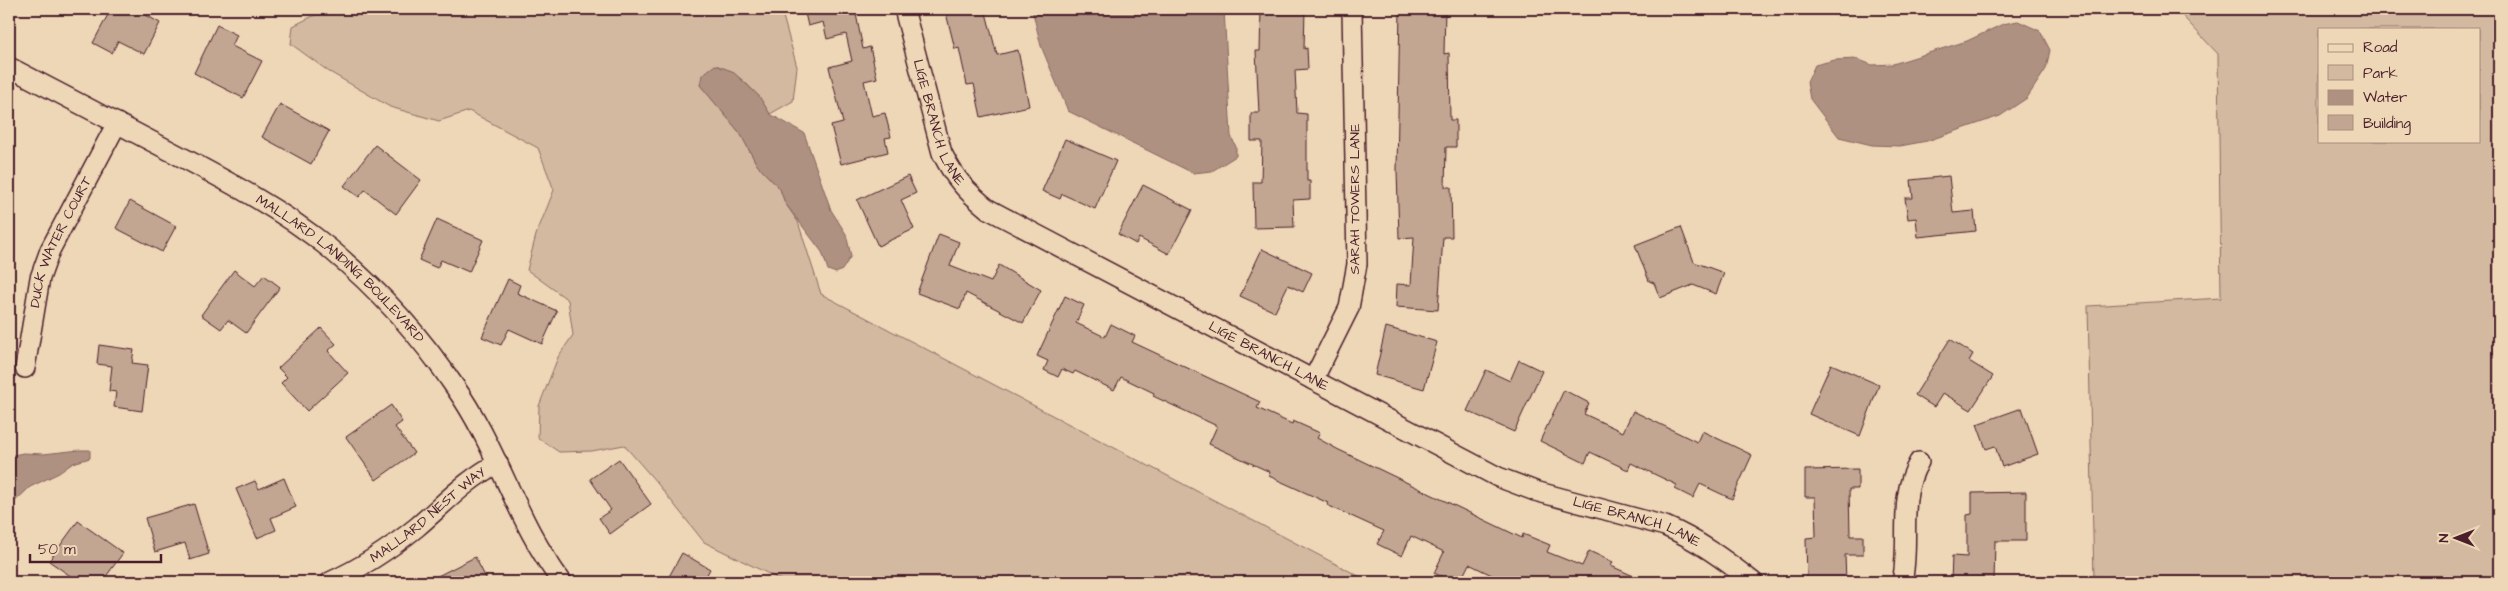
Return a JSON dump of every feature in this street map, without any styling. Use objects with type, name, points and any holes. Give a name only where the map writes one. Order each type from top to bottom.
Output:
[{"type":"street","name":"LIGE BRANCH LANE","points":[[904,9],[936,135],[952,173],[966,191],[1006,220],[1498,477],[1535,492],[1680,532],[1710,549],[1753,582]]},
{"type":"street","name":"SARAH TOWERS LANE","points":[[1313,380],[1349,308],[1357,264],[1352,9]]},
{"type":"street","name":"MALLARD LANDING BOULEVARD","points":[[9,67],[230,182],[282,214],[357,272],[426,347],[456,388],[498,463],[534,538],[562,582]]},
{"type":"street","name":"DUCK WATER COURT","points":[[25,368],[33,306],[50,250],[117,123]]},
{"type":"street","points":[[1902,582],[1905,559],[1907,490],[1919,462]]},
{"type":"street","name":"MALLARD NEST WAY","points":[[330,582],[388,548],[417,527],[468,482],[498,463]]},
{"type":"green space","points":[[345,9],[781,9],[797,67],[793,101],[770,114],[747,84],[724,68],[715,65],[700,85],[740,133],[757,165],[780,189],[785,203],[798,222],[821,294],[1370,582],[785,582],[704,542],[624,445],[592,451],[559,452],[538,438],[539,406],[558,357],[573,335],[568,300],[527,270],[536,235],[554,190],[538,148],[469,111],[439,121],[390,107],[328,71],[291,44],[293,26],[315,15],[340,12]]},
{"type":"green space","points":[[2176,9],[2499,9],[2499,582],[2094,582],[2088,306],[2221,298],[2218,54]]},
{"type":"water","points":[[1032,9],[1224,9],[1231,136],[1236,147],[1236,156],[1212,171],[1193,173],[1068,111],[1041,46]]},
{"type":"water","points":[[2018,21],[2040,31],[2050,50],[2046,69],[2027,98],[2000,116],[1927,141],[1900,146],[1872,145],[1839,137],[1810,99],[1807,82],[1815,65],[1835,60],[1857,59],[1872,65],[1893,64],[1967,41],[2003,24]]},
{"type":"water","points":[[715,65],[732,71],[759,96],[770,114],[804,133],[831,210],[846,234],[851,256],[842,270],[836,273],[828,270],[822,252],[785,203],[780,189],[757,165],[740,133],[700,85],[702,75]]},
{"type":"water","points":[[90,450],[90,458],[73,463],[59,473],[30,487],[9,507],[9,456],[23,453],[43,454]]},
{"type":"building","points":[[111,9],[150,9],[146,15],[160,23],[144,54],[118,41],[112,53],[93,43]]},
{"type":"building","points":[[804,9],[855,9],[863,49],[870,47],[877,78],[864,81],[872,116],[885,113],[891,137],[885,138],[888,152],[841,164],[831,126],[843,123],[829,67],[852,61],[846,34],[827,39],[823,22],[808,26]]},
{"type":"building","points":[[945,9],[985,9],[997,55],[1018,50],[1029,106],[981,117],[974,84],[967,85],[959,48],[955,49]]},
{"type":"building","points":[[1261,9],[1305,9],[1304,49],[1307,48],[1308,69],[1295,70],[1297,113],[1307,114],[1307,181],[1310,181],[1310,199],[1293,200],[1294,227],[1254,228],[1253,182],[1261,182],[1262,141],[1251,141],[1251,113],[1259,113],[1256,51],[1260,51]]},
{"type":"building","points":[[1400,9],[1445,9],[1444,54],[1449,53],[1450,120],[1456,120],[1456,147],[1446,147],[1445,187],[1451,187],[1452,237],[1443,237],[1438,310],[1396,307],[1397,284],[1411,285],[1414,237],[1399,238],[1397,170]]},
{"type":"building","points":[[217,25],[237,35],[232,46],[262,61],[243,98],[194,73]]},
{"type":"building","points":[[280,104],[329,131],[311,164],[262,137]]},
{"type":"building","points":[[1065,139],[1116,161],[1095,209],[1062,194],[1060,199],[1042,191]]},
{"type":"building","points":[[375,145],[421,180],[396,214],[365,190],[359,197],[344,186]]},
{"type":"building","points":[[908,176],[916,193],[901,200],[914,229],[878,246],[857,200]]},
{"type":"building","points":[[1949,176],[1953,213],[1974,211],[1976,231],[1918,237],[1916,218],[1908,219],[1905,198],[1913,198],[1911,180]]},
{"type":"building","points":[[1143,185],[1192,210],[1169,254],[1139,238],[1136,244],[1118,234]]},
{"type":"building","points":[[130,201],[176,226],[162,252],[116,228]]},
{"type":"building","points":[[437,219],[483,240],[469,272],[441,260],[437,268],[419,260]]},
{"type":"building","points":[[1681,227],[1694,262],[1724,273],[1716,294],[1693,285],[1660,298],[1654,283],[1649,281],[1635,245]]},
{"type":"building","points":[[939,234],[959,242],[950,266],[991,282],[999,265],[1041,290],[1023,323],[966,293],[960,309],[917,293]]},
{"type":"building","points":[[1262,249],[1312,273],[1303,292],[1288,285],[1275,312],[1240,296]]},
{"type":"building","points":[[234,270],[255,286],[264,275],[280,287],[246,333],[228,320],[221,329],[201,315]]},
{"type":"building","points":[[508,279],[520,285],[517,293],[557,311],[542,344],[509,329],[501,345],[482,337]]},
{"type":"building","points":[[1065,296],[1084,305],[1076,323],[1105,337],[1111,324],[1135,336],[1132,342],[1260,402],[1257,408],[1292,424],[1293,421],[1320,433],[1317,438],[1337,449],[1522,538],[1523,534],[1550,545],[1547,552],[1582,566],[1589,551],[1613,562],[1611,566],[1647,582],[1506,582],[1469,564],[1460,582],[1454,582],[1434,573],[1444,552],[1411,536],[1402,556],[1377,544],[1384,531],[1327,505],[1328,503],[1269,476],[1270,472],[1209,444],[1217,426],[1153,396],[1154,393],[1121,377],[1114,390],[1075,371],[1073,374],[1062,369],[1058,377],[1044,370],[1048,361],[1037,356]]},
{"type":"building","points":[[1386,327],[1437,342],[1424,389],[1375,375]]},
{"type":"building","points":[[321,328],[336,344],[328,351],[348,373],[307,411],[281,383],[287,377],[278,368]]},
{"type":"building","points":[[1950,339],[1973,354],[1969,361],[1993,376],[1971,410],[1943,393],[1934,407],[1915,395]]},
{"type":"building","points":[[99,345],[134,350],[132,363],[148,365],[142,411],[114,407],[116,392],[109,391],[112,366],[97,364]]},
{"type":"building","points":[[1519,360],[1542,371],[1514,432],[1467,411],[1486,370],[1510,381]]},
{"type":"building","points":[[1831,364],[1879,385],[1860,436],[1809,414]]},
{"type":"building","points":[[1564,390],[1589,403],[1584,414],[1623,432],[1633,411],[1697,442],[1702,431],[1752,455],[1732,499],[1700,484],[1693,498],[1675,489],[1677,485],[1631,463],[1628,470],[1590,452],[1585,463],[1540,441]]},
{"type":"building","points":[[391,405],[402,422],[395,427],[414,453],[376,480],[346,437]]},
{"type":"building","points":[[2022,408],[2038,454],[2002,467],[1995,446],[1986,449],[1977,424]]},
{"type":"building","points":[[619,459],[651,504],[610,534],[599,518],[611,510],[590,479]]},
{"type":"building","points":[[1858,469],[1858,489],[1849,489],[1850,536],[1863,536],[1863,555],[1845,555],[1846,582],[1807,582],[1806,538],[1816,537],[1815,497],[1805,497],[1805,470]]},
{"type":"building","points":[[284,478],[296,507],[271,518],[276,530],[257,538],[236,489],[255,481],[259,489]]},
{"type":"building","points":[[2026,492],[2026,541],[1995,541],[1994,582],[1951,582],[1952,556],[1967,557],[1967,515],[1972,514],[1972,493]]},
{"type":"building","points":[[194,504],[209,554],[190,560],[185,543],[155,552],[145,518]]},
{"type":"building","points":[[78,521],[123,553],[102,582],[79,582],[49,561]]},
{"type":"building","points":[[682,553],[710,569],[703,582],[666,582]]},
{"type":"building","points":[[475,557],[488,582],[426,582]]}]
